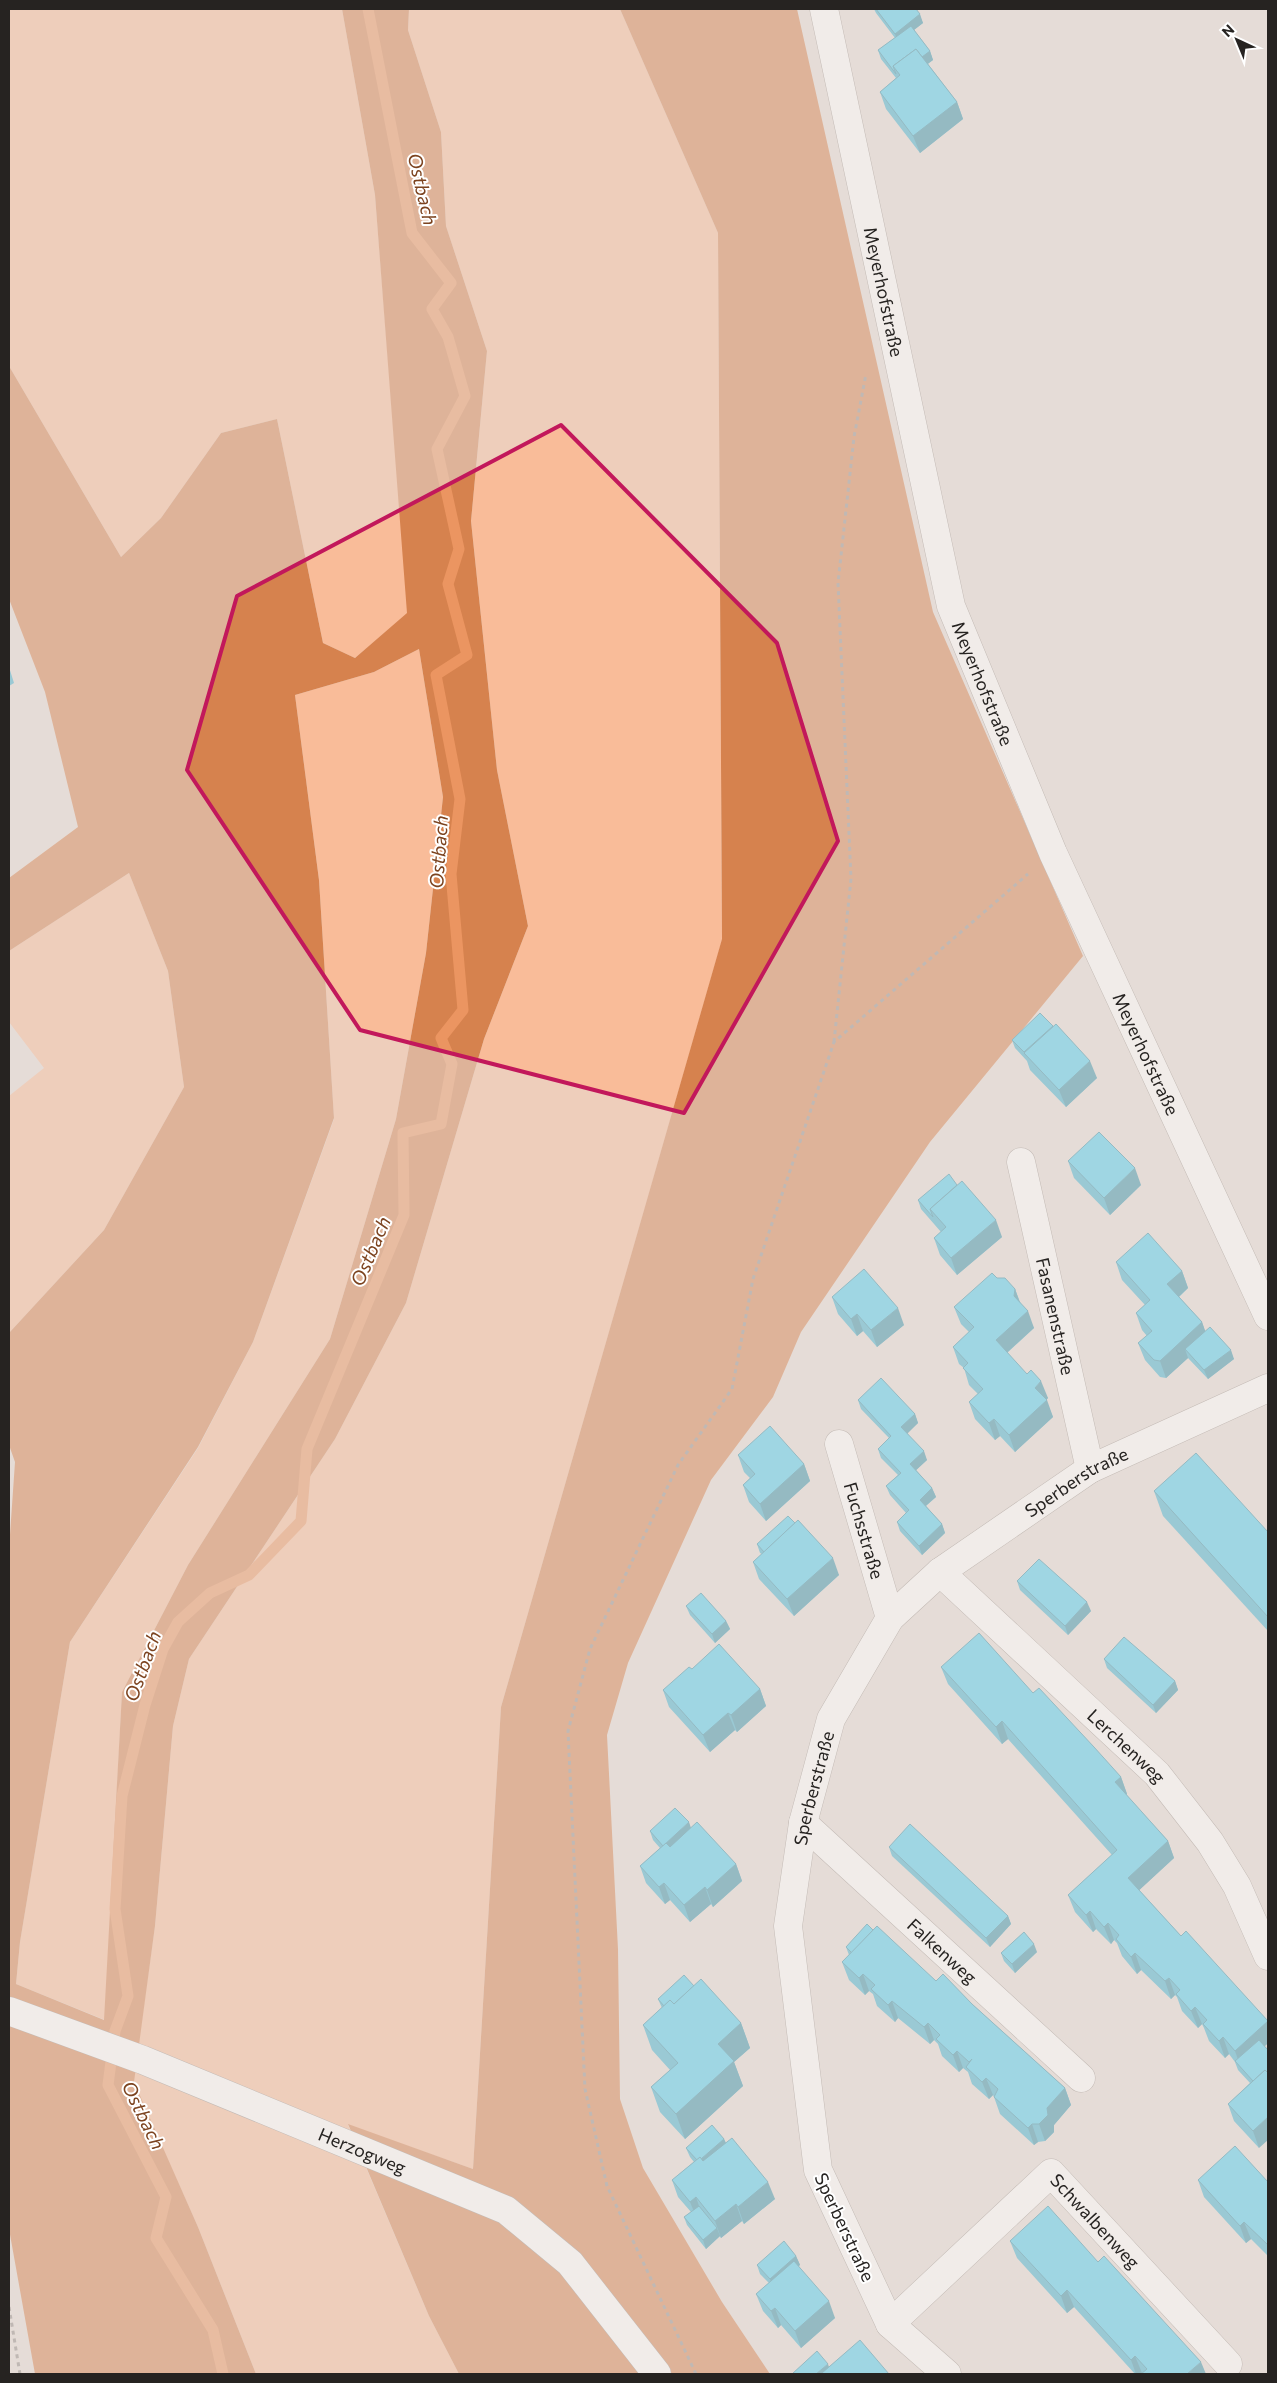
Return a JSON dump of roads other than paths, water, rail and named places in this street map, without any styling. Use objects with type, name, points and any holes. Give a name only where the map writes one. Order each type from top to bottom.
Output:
[{"type":"street","name":"Meyerhofstraße","points":[[824,9],[951,606],[1053,853],[1268,1316]]},
{"type":"street","name":"Fasanenstraße","points":[[1020,1162],[1090,1469]]},
{"type":"street","name":"Sperberstraße","points":[[947,2374],[890,2324],[818,2170],[788,1926],[803,1823],[831,1719],[890,1618],[940,1572],[1090,1469],[1268,1388]]},
{"type":"street","name":"Fuchsstraße","points":[[839,1444],[890,1618]]},
{"type":"street","name":"Lerchenweg","points":[[940,1572],[1156,1774],[1210,1842],[1237,1886],[1268,1956]]},
{"type":"street","name":"Falkenweg","points":[[803,1823],[1081,2078]]},
{"type":"street","name":"Herzogweg","points":[[9,2011],[143,2060],[506,2210],[570,2263],[657,2374]]},
{"type":"street","name":"Schwalbenweg","points":[[890,2324],[1051,2174],[1228,2364]]},
{"type":"waterway","name":"Ostbach","points":[[223,2374],[213,2330],[156,2238],[166,2197],[108,2085],[115,2031],[128,1996],[115,1909],[122,1796],[145,1705],[163,1649],[178,1622],[210,1593],[249,1575],[301,1521],[307,1449],[404,1215],[403,1133],[441,1124],[452,1064],[441,1038],[463,1010],[451,874],[460,799],[436,675],[467,655],[448,584],[459,549],[437,449],[465,396],[448,337],[432,309],[451,283],[412,233],[368,9]]}]
